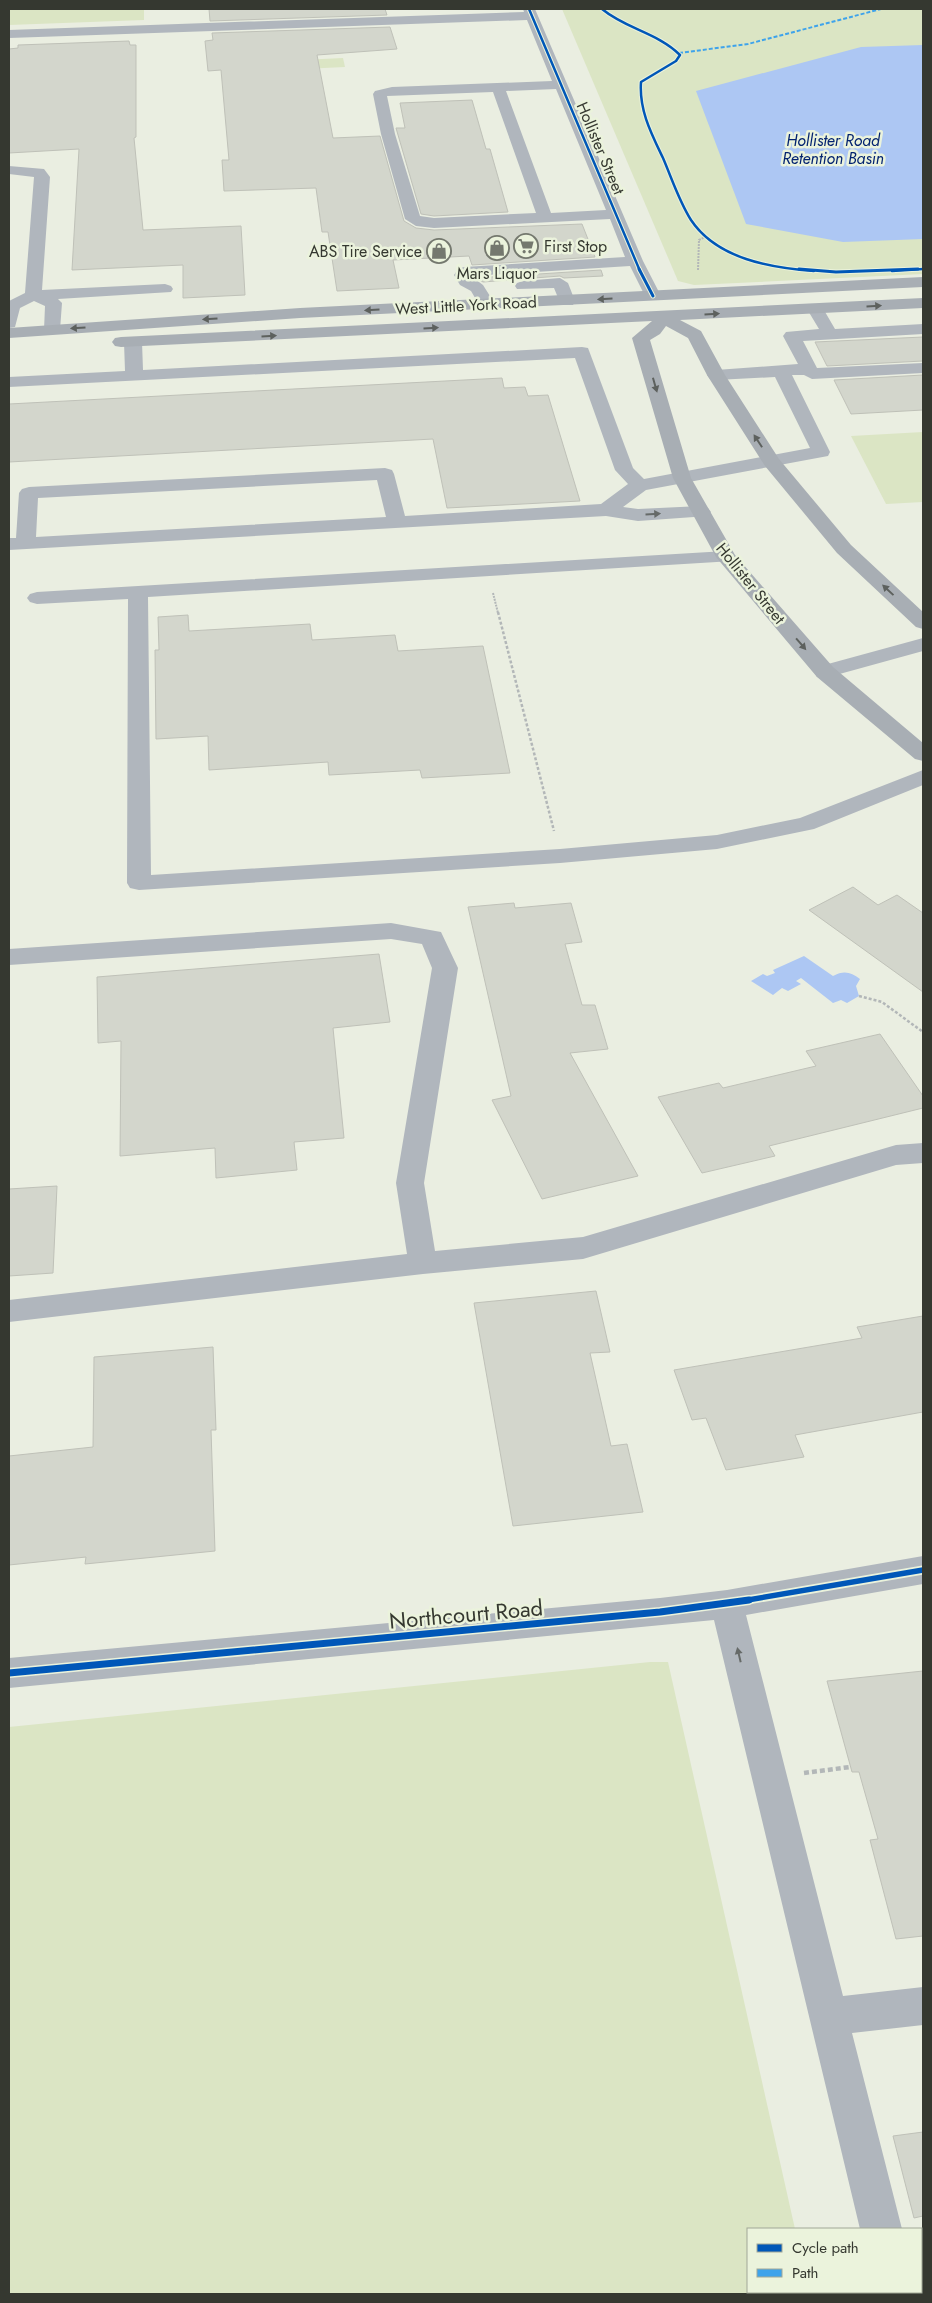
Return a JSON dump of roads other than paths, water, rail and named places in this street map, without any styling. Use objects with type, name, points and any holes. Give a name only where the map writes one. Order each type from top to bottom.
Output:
[{"type":"main road","name":"West Little York Road","points":[[9,333],[231,317],[923,282]]},
{"type":"main road","name":"Hollister Street","points":[[653,296],[663,317],[654,330],[641,338],[682,478],[726,557],[825,672],[923,754]]},
{"type":"main road","name":"West Little York Road","points":[[9,344],[133,342],[923,303]]},
{"type":"main road","points":[[663,317],[695,335],[716,375],[772,462],[844,549],[923,623]]},
{"type":"street","points":[[9,34],[531,12]]},
{"type":"street","name":"Hollister Street","points":[[531,12],[635,261],[653,296]]},
{"type":"street","points":[[561,85],[392,91],[380,94],[388,134],[413,219],[422,223],[434,223],[616,214]]},
{"type":"street","points":[[498,87],[545,217]]},
{"type":"street","points":[[9,170],[39,172],[42,177],[33,295]]},
{"type":"street","points":[[487,304],[477,288],[466,282],[462,276],[464,272],[635,261]]},
{"type":"street","points":[[477,288],[560,284],[576,278],[578,274],[572,264]]},
{"type":"street","points":[[560,284],[567,300]]},
{"type":"street","points":[[9,323],[12,306],[33,295],[165,289]]},
{"type":"street","points":[[33,295],[54,304],[52,330]]},
{"type":"street","points":[[815,309],[830,334]]},
{"type":"street","points":[[923,329],[792,336],[812,374],[923,368]]},
{"type":"street","points":[[133,342],[134,375]]},
{"type":"street","points":[[9,382],[582,352],[624,470],[640,485]]},
{"type":"street","points":[[716,375],[809,369]]},
{"type":"street","points":[[606,510],[640,485],[821,452],[781,371]]},
{"type":"street","points":[[397,522],[385,474],[29,493],[17,544],[606,510],[638,515],[701,512]]},
{"type":"street","points":[[37,598],[726,557]]},
{"type":"street","points":[[138,592],[139,883],[560,856],[717,842],[806,824],[923,777]]},
{"type":"street","points":[[825,672],[923,644]]},
{"type":"street","points":[[9,957],[391,931],[432,938],[445,968],[410,1183],[423,1263]]},
{"type":"street","points":[[9,1311],[423,1263],[583,1248],[896,1155],[923,1153]]},
{"type":"street","name":"Northcourt Road","points":[[9,1673],[650,1613],[727,1604],[923,1570]]},
{"type":"street","points":[[727,1604],[882,2228]]},
{"type":"street","points":[[829,2017],[923,2006]]},
{"type":"water","name":"Hollister Road Retention Basin","points":[[923,45],[923,239],[843,242],[746,224],[696,91],[861,47]]},
{"type":"water","points":[[804,956],[833,976],[847,973],[860,979],[856,986],[859,996],[847,1003],[841,1000],[833,1003],[801,978],[796,981],[801,984],[788,991],[782,988],[773,995],[751,981],[763,974],[767,976],[775,973],[773,970]]},
{"type":"place","name":"First Stop","points":[[526,246]]},
{"type":"place","name":"Mars Liquor","points":[[497,248]]},
{"type":"place","name":"ABS Tire Service","points":[[439,251]]}]
